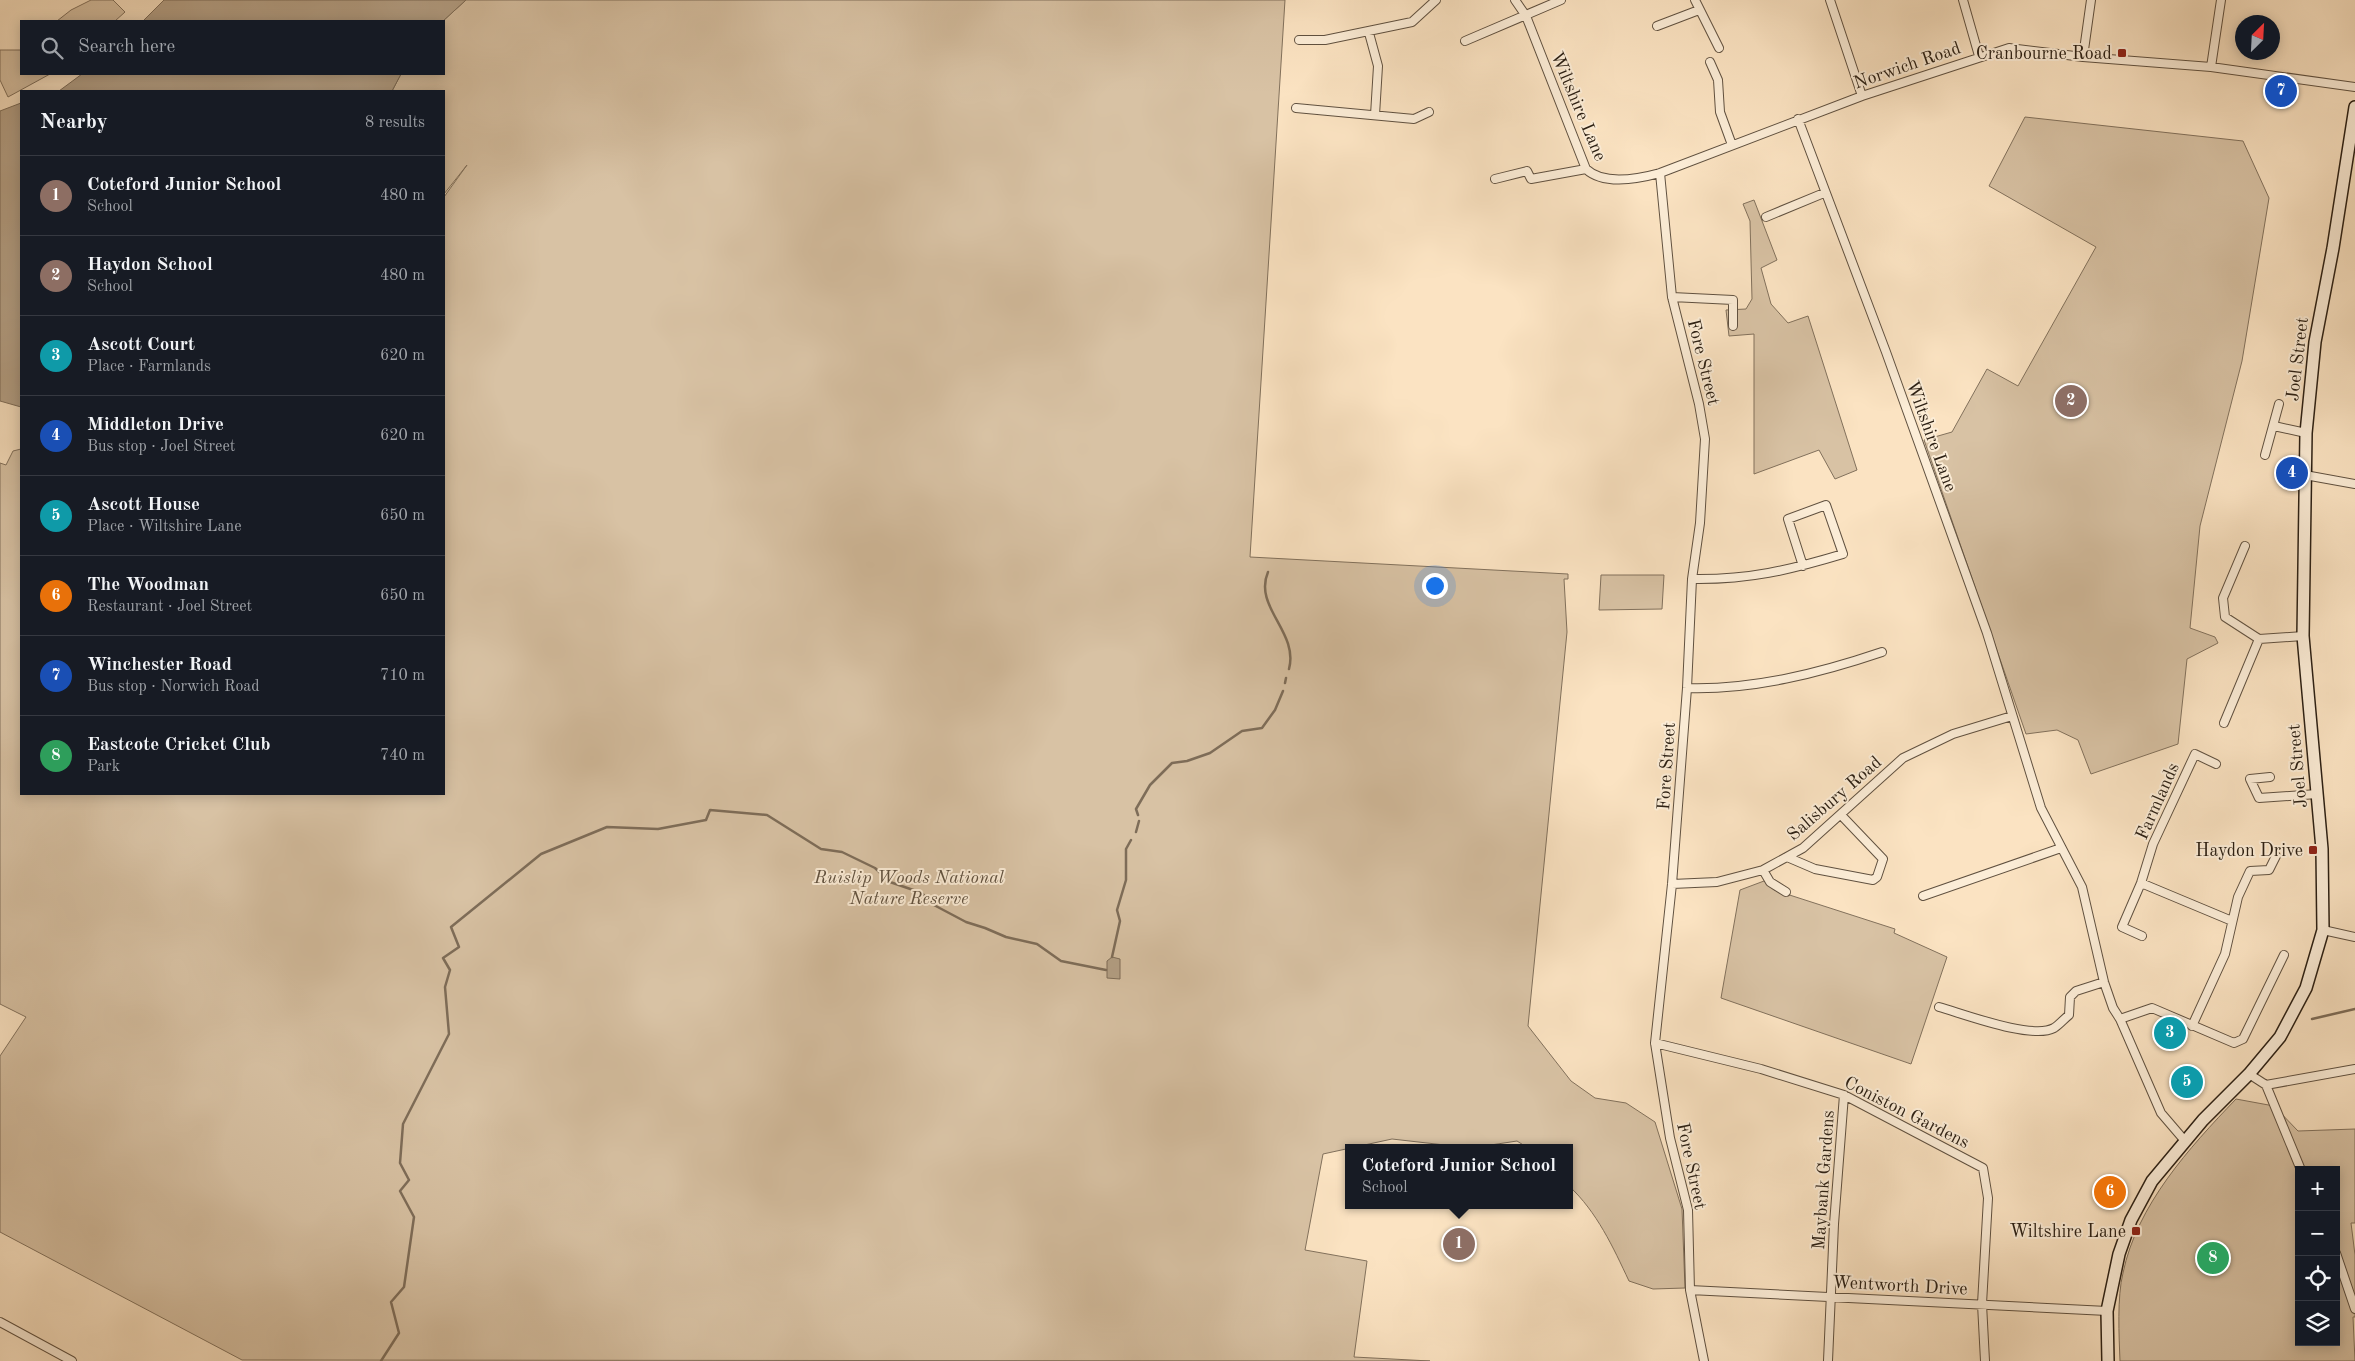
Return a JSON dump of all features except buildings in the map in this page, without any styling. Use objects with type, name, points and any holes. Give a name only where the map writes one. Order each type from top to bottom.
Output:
[{"type":"main road","name":"Joel Street","points":[[2108,1361],[2107,1311],[2119,1254],[2131,1220],[2152,1182],[2184,1141],[2249,1074],[2280,1037],[2306,988],[2323,930],[2322,849],[2303,636],[2306,433],[2314,342],[2333,248],[2355,107]]},
{"type":"street","points":[[1299,40],[1325,40],[1369,33],[1412,22],[1436,0]]},
{"type":"street","name":"Wiltshire Lane","points":[[1515,0],[1526,16],[1586,169],[1594,176],[1606,179],[1642,178],[1660,173],[1798,120],[1824,193],[1886,352],[1987,633],[2041,808],[2082,886],[2104,982],[2113,1008],[2120,1019],[2161,1113],[2184,1141]]},
{"type":"street","points":[[1465,41],[1561,0]]},
{"type":"street","points":[[1695,0],[1719,48]]},
{"type":"street","points":[[1830,0],[1862,96]]},
{"type":"street","points":[[1963,0],[1979,56]]},
{"type":"street","points":[[2083,57],[2091,0]]},
{"type":"street","points":[[2211,67],[2221,0]]},
{"type":"street","points":[[1657,26],[1699,10]]},
{"type":"street","points":[[1369,33],[1378,66],[1375,115]]},
{"type":"street","name":"Norwich Road","points":[[1798,120],[1979,56],[2009,48],[2083,57],[2211,67],[2355,87]]},
{"type":"street","points":[[1710,62],[1718,80],[1720,112],[1732,145]]},
{"type":"street","points":[[1296,108],[1414,119],[1428,112]]},
{"type":"street","points":[[1495,178],[1527,170],[1531,179],[1586,169]]},
{"type":"street","name":"Fore Street","points":[[1660,173],[1672,297],[1699,404],[1705,439],[1700,523],[1692,579],[1687,688],[1672,884],[1655,1043],[1670,1138],[1688,1210],[1690,1290],[1704,1361]]},
{"type":"street","points":[[1766,217],[1824,193]]},
{"type":"street","points":[[1672,297],[1733,300],[1733,326]]},
{"type":"street","points":[[2265,455],[2279,404]]},
{"type":"street","points":[[2274,426],[2306,433]]},
{"type":"street","points":[[2305,475],[2355,484]]},
{"type":"street","points":[[1692,579],[1719,580],[1771,574],[1803,566],[1843,554],[1826,505],[1788,519],[1803,566]]},
{"type":"street","points":[[2245,546],[2223,598],[2225,617],[2259,639],[2303,636]]},
{"type":"street","points":[[2224,723],[2259,639]]},
{"type":"street","points":[[1687,688],[1717,689],[1812,673],[1882,652]]},
{"type":"street","name":"Salisbury Road","points":[[1672,884],[1717,882],[1763,870],[1803,848],[1903,758],[1953,734],[2012,716]]},
{"type":"street","name":"Farmlands","points":[[2142,936],[2122,927],[2141,883],[2153,844],[2195,754],[2216,764]]},
{"type":"street","points":[[2270,777],[2250,779],[2259,798],[2317,794]]},
{"type":"street","points":[[1787,857],[1815,869],[1873,880],[1878,877],[1882,859],[1841,815]]},
{"type":"street","points":[[1923,896],[2062,848]]},
{"type":"street","points":[[2192,1026],[2225,954],[2238,897],[2250,871],[2269,870],[2276,856]]},
{"type":"street","points":[[1763,870],[1770,882],[1786,892]]},
{"type":"street","points":[[2141,883],[2232,922]]},
{"type":"street","points":[[2323,930],[2355,937]]},
{"type":"street","points":[[2120,1019],[2152,1008],[2234,1043],[2243,1039],[2284,954]]},
{"type":"street","points":[[1939,1007],[1993,1024],[2033,1032],[2054,1029],[2069,1015],[2070,997],[2076,991],[2104,982]]},
{"type":"street","name":"Coniston Gardens","points":[[1655,1043],[1761,1069],[1844,1095],[1983,1168],[1988,1198],[1982,1304]]},
{"type":"street","points":[[2266,1085],[2355,1069]]},
{"type":"street","points":[[2249,1074],[2266,1085],[2299,1166]]},
{"type":"street","name":"Maybank Gardens","points":[[1828,1361],[1830,1297],[1844,1095]]},
{"type":"street","points":[[2337,1256],[2355,1309]]},
{"type":"street","name":"Wentworth Drive","points":[[1690,1290],[2107,1311]]},
{"type":"street","points":[[1982,1304],[1985,1361]]},
{"type":"street","points":[[0,1322],[72,1361]]},
{"type":"green space","points":[[91,0],[113,0],[125,12],[116,20],[58,20],[71,10]]},
{"type":"green space","name":"Ruislip Woods National Nature Reserve","points":[[466,0],[1285,0],[1250,557],[1568,574],[1568,579],[1564,579],[1567,632],[1528,1026],[1571,1081],[1595,1098],[1626,1103],[1655,1122],[1682,1209],[1685,1288],[1653,1289],[1629,1281],[1596,1219],[1573,1190],[1573,1144],[1522,1144],[1517,1141],[1497,1144],[1436,1144],[1392,1139],[1369,1144],[1345,1144],[1345,1149],[1323,1154],[1305,1250],[1367,1261],[1354,1357],[1430,1361],[242,1360],[0,1232],[0,1056],[26,1017],[0,1004],[0,463],[6,465],[13,451],[20,449],[20,795],[445,795],[445,196],[467,165],[445,193],[445,90],[393,90],[400,75],[445,75],[444,20]]},
{"type":"green space","points":[[0,50],[20,50],[20,75],[48,75],[8,97],[0,80]]},
{"type":"green space","points":[[2025,117],[2243,141],[2269,198],[2242,361],[2200,526],[2190,628],[2215,637],[2218,643],[2187,659],[2178,744],[2091,774],[2078,740],[2057,730],[2026,734],[1924,440],[1952,432],[1987,369],[2018,386],[2096,247],[1989,186]]},
{"type":"green space","points":[[1754,200],[1777,260],[1761,268],[1771,304],[1788,323],[1808,316],[1857,470],[1835,479],[1819,450],[1754,474],[1754,334],[1729,336],[1726,310],[1746,309],[1752,299],[1750,221],[1743,204]]},
{"type":"green space","points":[[1601,575],[1664,575],[1662,609],[1599,610]]},
{"type":"green space","points":[[1764,881],[1774,890],[1895,929],[1894,933],[1947,957],[1911,1064],[1721,998],[1740,890]]},
{"type":"green space","points":[[2236,1099],[2274,1106],[2298,1131],[2355,1129],[2355,1223],[2351,1223],[2355,1255],[2355,1317],[2353,1317],[2355,1361],[2120,1361],[2120,1293],[2130,1248],[2140,1224],[2153,1201],[2167,1179],[2200,1137]]},
{"type":"shaded area","points":[[164,0],[466,0],[444,20],[144,20]]},
{"type":"shaded area","points":[[81,75],[400,75],[393,90],[60,90]]},
{"type":"shaded area","points":[[20,103],[20,407],[0,401],[0,111]]},
{"type":"shaded area","points":[[1112,957],[1120,959],[1120,979],[1107,978],[1107,961]]},
{"type":"waterway","points":[[1268,572],[1265,585],[1266,597],[1288,643],[1289,669]]},
{"type":"waterway","points":[[1285,683],[1286,678]]},
{"type":"waterway","points":[[1138,815],[1136,809],[1150,785],[1172,763],[1187,761],[1210,753],[1242,731],[1262,728],[1275,710],[1283,691]]},
{"type":"waterway","points":[[381,1361],[399,1333],[391,1302],[404,1287],[414,1217],[400,1191],[409,1180],[400,1163],[403,1124],[449,1034],[445,987],[450,970],[443,958],[459,947],[451,927],[541,854],[607,827],[658,829],[706,820],[710,810],[767,815],[821,849],[842,852],[875,868],[890,882],[922,893],[932,904],[966,922],[1006,937],[1037,944],[1061,961],[1106,970]]},
{"type":"waterway","points":[[1136,832],[1139,821]]},
{"type":"waterway","points":[[1112,957],[1120,921],[1117,910],[1126,880],[1126,849],[1131,840]]},
{"type":"waterway","points":[[2312,1019],[2355,1009]]},
{"type":"place","name":"Cranbourne Road","points":[[2122,53]]},
{"type":"place","name":"Winchester Road","points":[[2281,91]]},
{"type":"place","name":"Haydon School","points":[[2071,401]]},
{"type":"place","name":"Middleton Drive","points":[[2292,473]]},
{"type":"place","name":"Haydon Drive","points":[[2313,850]]},
{"type":"place","name":"Ascott Court","points":[[2170,1033]]},
{"type":"place","name":"Ascott House","points":[[2187,1082]]},
{"type":"place","name":"The Woodman","points":[[2110,1192]]},
{"type":"place","name":"Wiltshire Lane","points":[[2136,1231]]},
{"type":"place","name":"Coteford Junior School","points":[[1459,1244]]},
{"type":"place","name":"Eastcote Cricket Club","points":[[2213,1258]]}]
